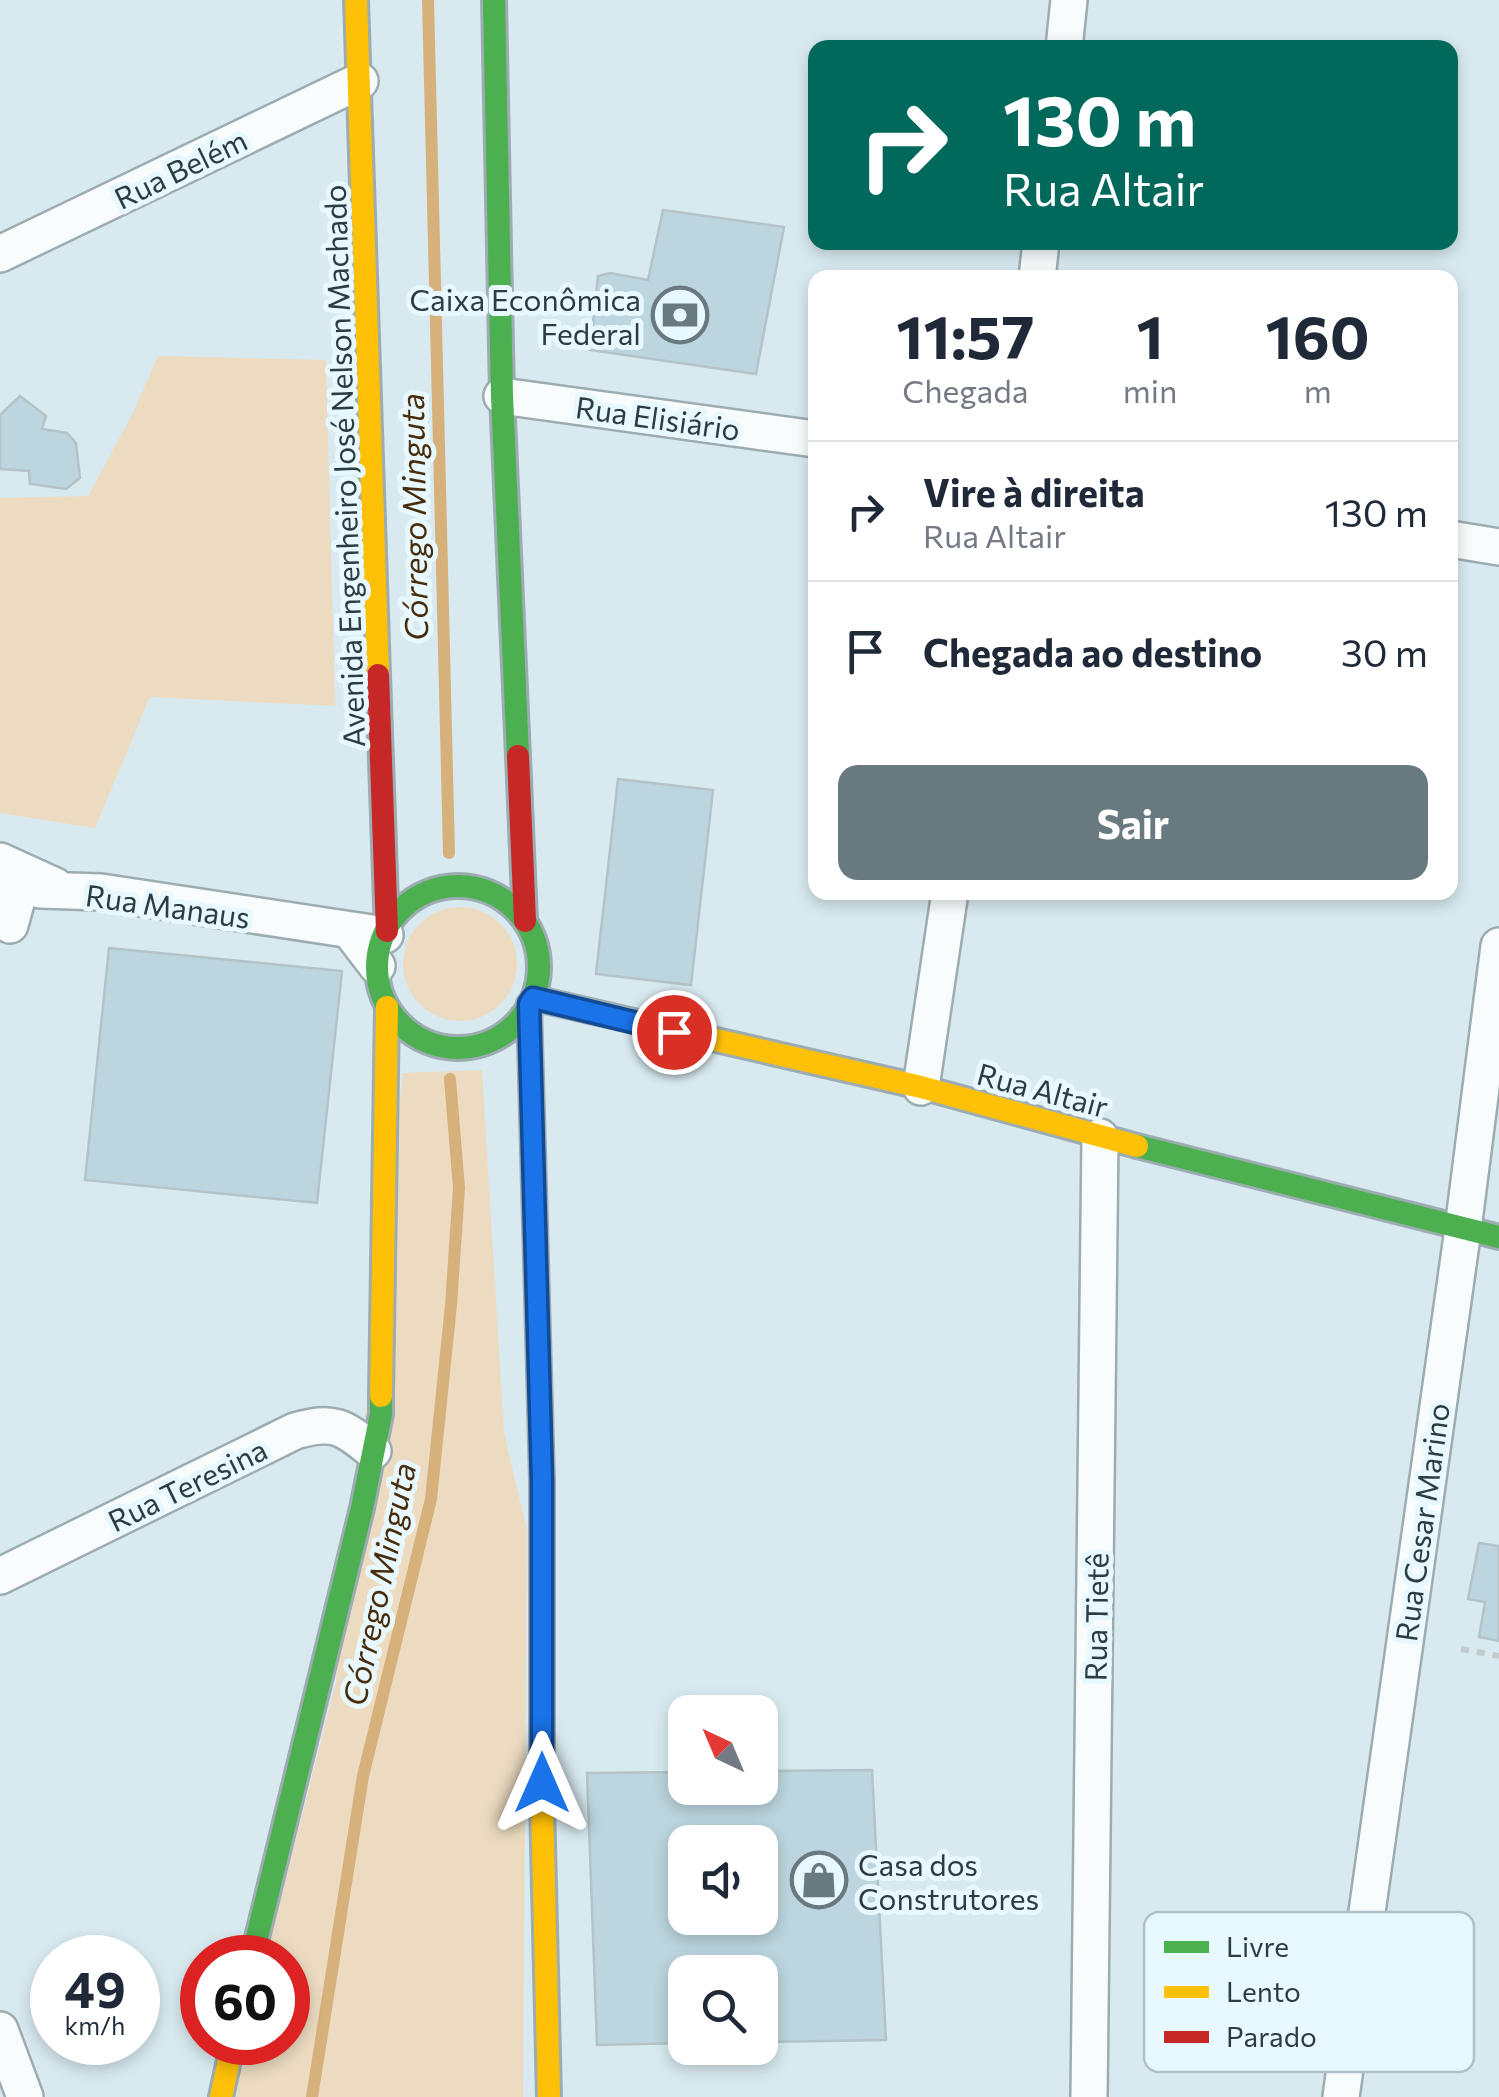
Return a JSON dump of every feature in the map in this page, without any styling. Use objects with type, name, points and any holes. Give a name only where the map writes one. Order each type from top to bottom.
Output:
[{"type":"main road","name":"Avenida Engenheiro José Nelson Machado","points":[[356,0],[375,941]]},
{"type":"main road","points":[[494,0],[502,396],[524,921]]},
{"type":"main road","points":[[531,1001],[509,1030],[493,1040],[472,1047],[430,1044],[411,1034],[388,1007],[378,980],[375,941],[410,902],[449,886],[492,893],[510,905],[534,939],[538,965],[531,1001],[542,1481],[542,1896],[549,2097]]},
{"type":"main road","points":[[538,965],[568,1008]]},
{"type":"main road","name":"Rua Altair","points":[[531,1001],[921,1087],[1499,1237]]},
{"type":"main road","points":[[258,1935],[380,1414],[388,1007]]},
{"type":"main road","points":[[221,2097],[228,2065]]},
{"type":"street","points":[[1065,40],[1069,0]]},
{"type":"street","name":"Rua Belém","points":[[0,254],[360,81]]},
{"type":"street","name":"Rua Elisiário","points":[[502,396],[808,438]]},
{"type":"street","points":[[1458,540],[1499,547]]},
{"type":"street","points":[[3,862],[55,886],[40,890],[5,927]]},
{"type":"street","points":[[3,862],[16,903],[5,927]]},
{"type":"street","name":"Rua Manaus","points":[[40,890],[101,892],[375,941]]},
{"type":"street","points":[[921,1087],[949,900]]},
{"type":"street","name":"Rua Cesar Marino","points":[[1366,1912],[1499,946]]},
{"type":"street","name":"Rua Tietê","points":[[1089,2097],[1100,1136]]},
{"type":"street","name":"Rua Teresina","points":[[0,1576],[294,1430],[324,1422],[350,1433],[374,1451]]},
{"type":"street","points":[[0,2030],[24,2097]]},
{"type":"street","name":"Rua Cesar Marino","points":[[1340,2097],[1344,2072]]},
{"type":"path","points":[[1460,1650],[1499,1656]]},
{"type":"shaded area","points":[[158,356],[326,360],[335,706],[150,697],[95,828],[0,813],[0,498],[88,496],[132,415]]},
{"type":"shaded area","points":[[460,907],[482,912],[500,924],[512,942],[517,964],[512,986],[500,1004],[482,1016],[460,1021],[438,1016],[420,1004],[408,986],[403,964],[408,942],[420,924],[438,912]]},
{"type":"shaded area","points":[[482,1070],[504,1432],[527,1531],[523,2097],[236,2097],[242,2065],[310,2065],[310,1935],[272,1935],[336,1682],[403,1073]]},
{"type":"building","name":"Caixa Econômica Federal","points":[[663,210],[784,227],[756,374],[590,350],[598,276],[610,273],[648,280]]},
{"type":"building","points":[[20,396],[46,416],[42,429],[67,433],[76,443],[80,478],[66,489],[30,484],[29,471],[0,469],[0,415]]},
{"type":"building","points":[[618,779],[713,790],[691,985],[596,974]]},
{"type":"building","points":[[109,948],[342,971],[317,1203],[85,1180]]},
{"type":"building","points":[[1479,1543],[1499,1546],[1499,1641],[1479,1637],[1485,1602],[1468,1599]]},
{"type":"building","name":"Casa dos Construtores","points":[[872,1770],[886,2040],[778,2042],[778,1955],[668,1955],[668,2043],[597,2045],[587,1773],[668,1772],[668,1805],[778,1805],[778,1771]]},
{"type":"waterway","name":"Córrego Minguta","points":[[428,0],[449,853]]},
{"type":"waterway","name":"Córrego Minguta","points":[[312,2097],[363,1776],[431,1499],[459,1188],[450,1079]]},
{"type":"traffic: fast","points":[[494,0],[502,396],[518,756]]},
{"type":"traffic: fast","points":[[458,886],[489,893],[515,910],[532,936],[539,967],[532,998],[515,1024],[489,1041],[458,1048],[427,1041],[401,1024],[384,998],[377,967],[384,936],[401,910],[427,893],[458,886]]},
{"type":"traffic: fast","points":[[529,1004],[542,1481],[542,1803]]},
{"type":"traffic: fast","points":[[1137,1146],[1499,1237]]},
{"type":"traffic: fast","points":[[258,1935],[362,1508],[381,1414],[381,1396]]},
{"type":"traffic: slow","points":[[356,0],[378,675]]},
{"type":"traffic: slow","points":[[533,998],[921,1087],[1137,1146]]},
{"type":"traffic: slow","points":[[381,1396],[387,1007]]},
{"type":"traffic: slow","points":[[542,1803],[549,2097]]},
{"type":"traffic: slow","points":[[221,2097],[228,2065]]},
{"type":"traffic: jam","points":[[378,675],[387,931]]},
{"type":"traffic: jam","points":[[518,756],[525,921]]},
{"type":"place","name":"Caixa Econômica Federal","points":[[680,315]]},
{"type":"place","name":"Casa dos Construtores","points":[[819,1880]]},
{"type":"route","points":[[542,1783],[542,1481],[529,1004],[533,998],[674,1032]]}]
